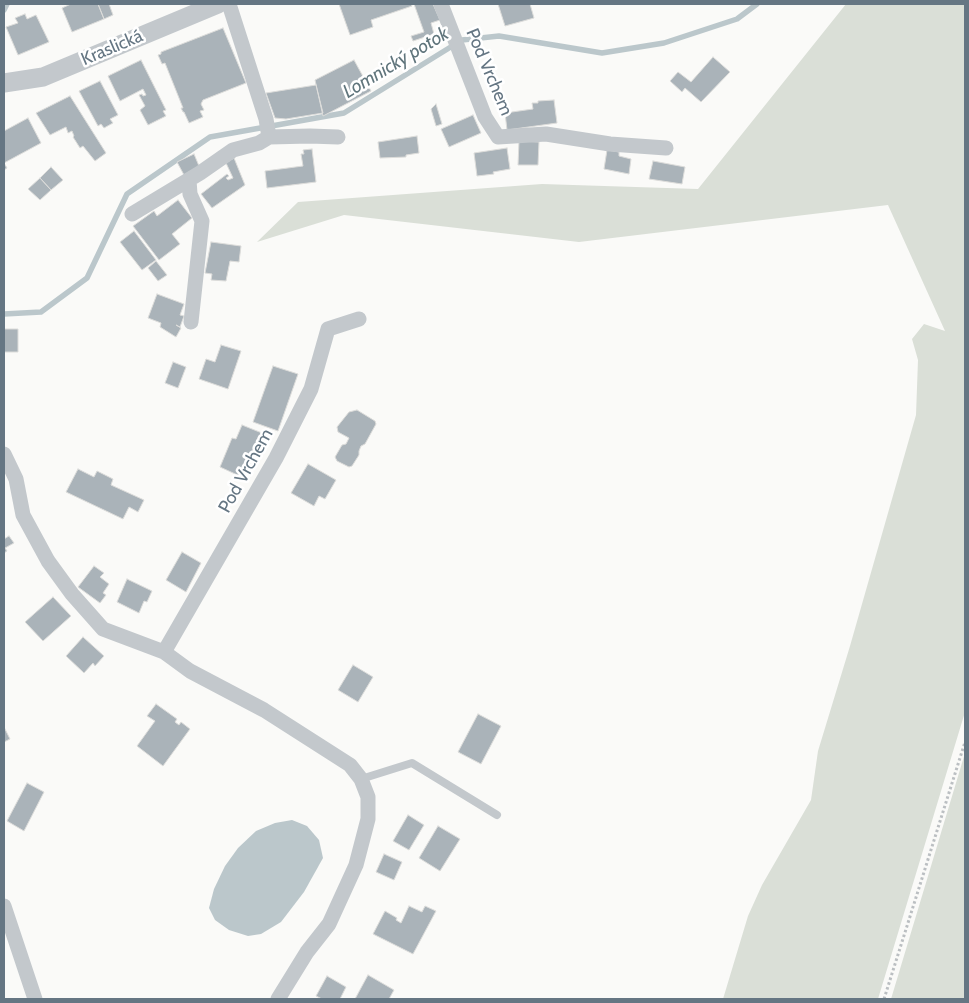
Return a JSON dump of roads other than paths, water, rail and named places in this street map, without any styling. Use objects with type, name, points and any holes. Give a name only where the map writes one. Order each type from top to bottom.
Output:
[{"type":"street","name":"Kraslická","points":[[4,83],[43,77],[218,4]]},
{"type":"street","points":[[229,4],[266,119],[268,137]]},
{"type":"street","name":"Pod Vrchem","points":[[441,4],[485,117],[498,137],[546,134],[610,144],[666,148]]},
{"type":"street","points":[[132,214],[200,174],[233,150],[259,143],[268,137],[338,137]]},
{"type":"street","points":[[189,180],[190,194],[202,220],[191,322]]},
{"type":"street","name":"Pod Vrchem","points":[[164,652],[276,458],[310,389],[328,329],[359,319]]},
{"type":"street","points":[[4,454],[16,479],[24,515],[48,560],[72,594],[103,629],[164,652],[190,671],[264,710],[350,765],[361,778],[368,796],[368,819],[356,865],[329,924],[307,952],[278,999]]},
{"type":"street","points":[[4,906],[35,999]]},
{"type":"lane","points":[[361,778],[412,763],[497,815]]},
{"type":"waterway","points":[[4,10],[7,4]]},
{"type":"waterway","name":"Lomnický potok","points":[[4,314],[41,312],[87,278],[127,194],[210,137],[344,113],[462,40],[499,36],[602,53],[664,43],[737,19],[757,4]]}]
